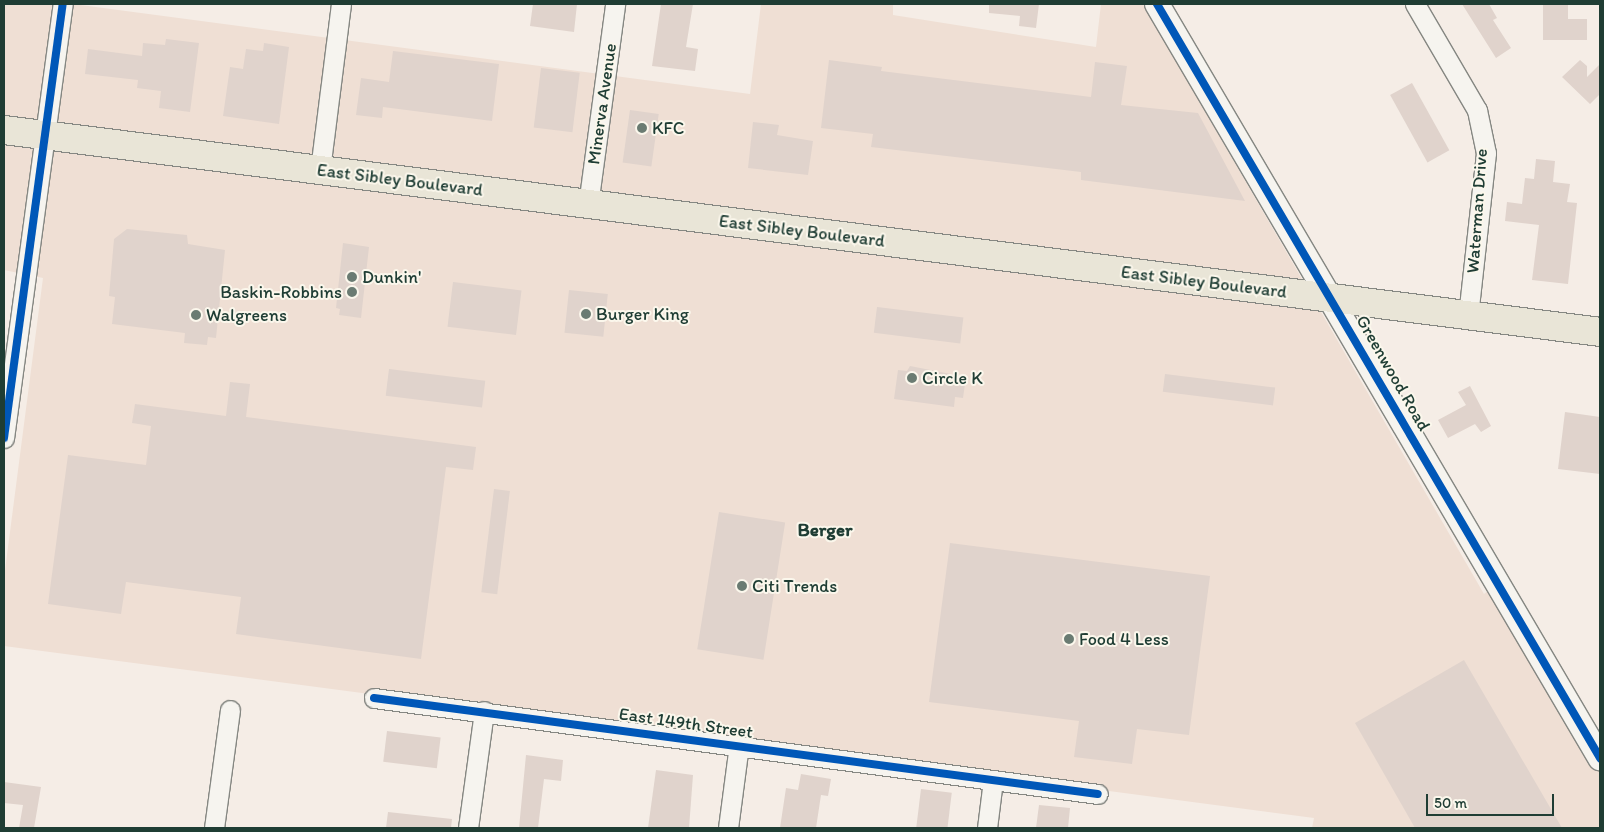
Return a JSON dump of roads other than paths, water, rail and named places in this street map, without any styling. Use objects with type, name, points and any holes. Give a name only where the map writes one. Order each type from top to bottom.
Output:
[{"type":"main road","name":"East Sibley Boulevard","points":[[4,130],[1600,332]]},
{"type":"street","points":[[4,438],[63,4]]},
{"type":"street","points":[[320,170],[341,4]]},
{"type":"street","name":"Minerva Avenue","points":[[588,205],[615,4]]},
{"type":"street","name":"Greenwood Road","points":[[1157,4],[1600,758]]},
{"type":"street","name":"Waterman Drive","points":[[1415,4],[1477,110],[1486,154],[1468,316]]},
{"type":"street","name":"East 149th Street","points":[[374,698],[484,711],[1098,794]]},
{"type":"street","points":[[214,828],[230,710]]},
{"type":"street","points":[[468,828],[484,711]]},
{"type":"street","points":[[728,828],[739,745]]},
{"type":"street","points":[[987,828],[993,780]]},
{"type":"place","name":"KFC","points":[[642,128]]},
{"type":"place","name":"Dunkin'","points":[[352,277]]},
{"type":"place","name":"Baskin-Robbins","points":[[352,292]]},
{"type":"place","name":"Burger King","points":[[586,314]]},
{"type":"place","name":"Walgreens","points":[[196,315]]},
{"type":"place","name":"Circle K","points":[[912,378]]},
{"type":"place","name":"Citi Trends","points":[[742,586]]},
{"type":"place","name":"Food 4 Less","points":[[1069,639]]},
{"type":"district","name":"Berger","points":[[825,530]]}]
